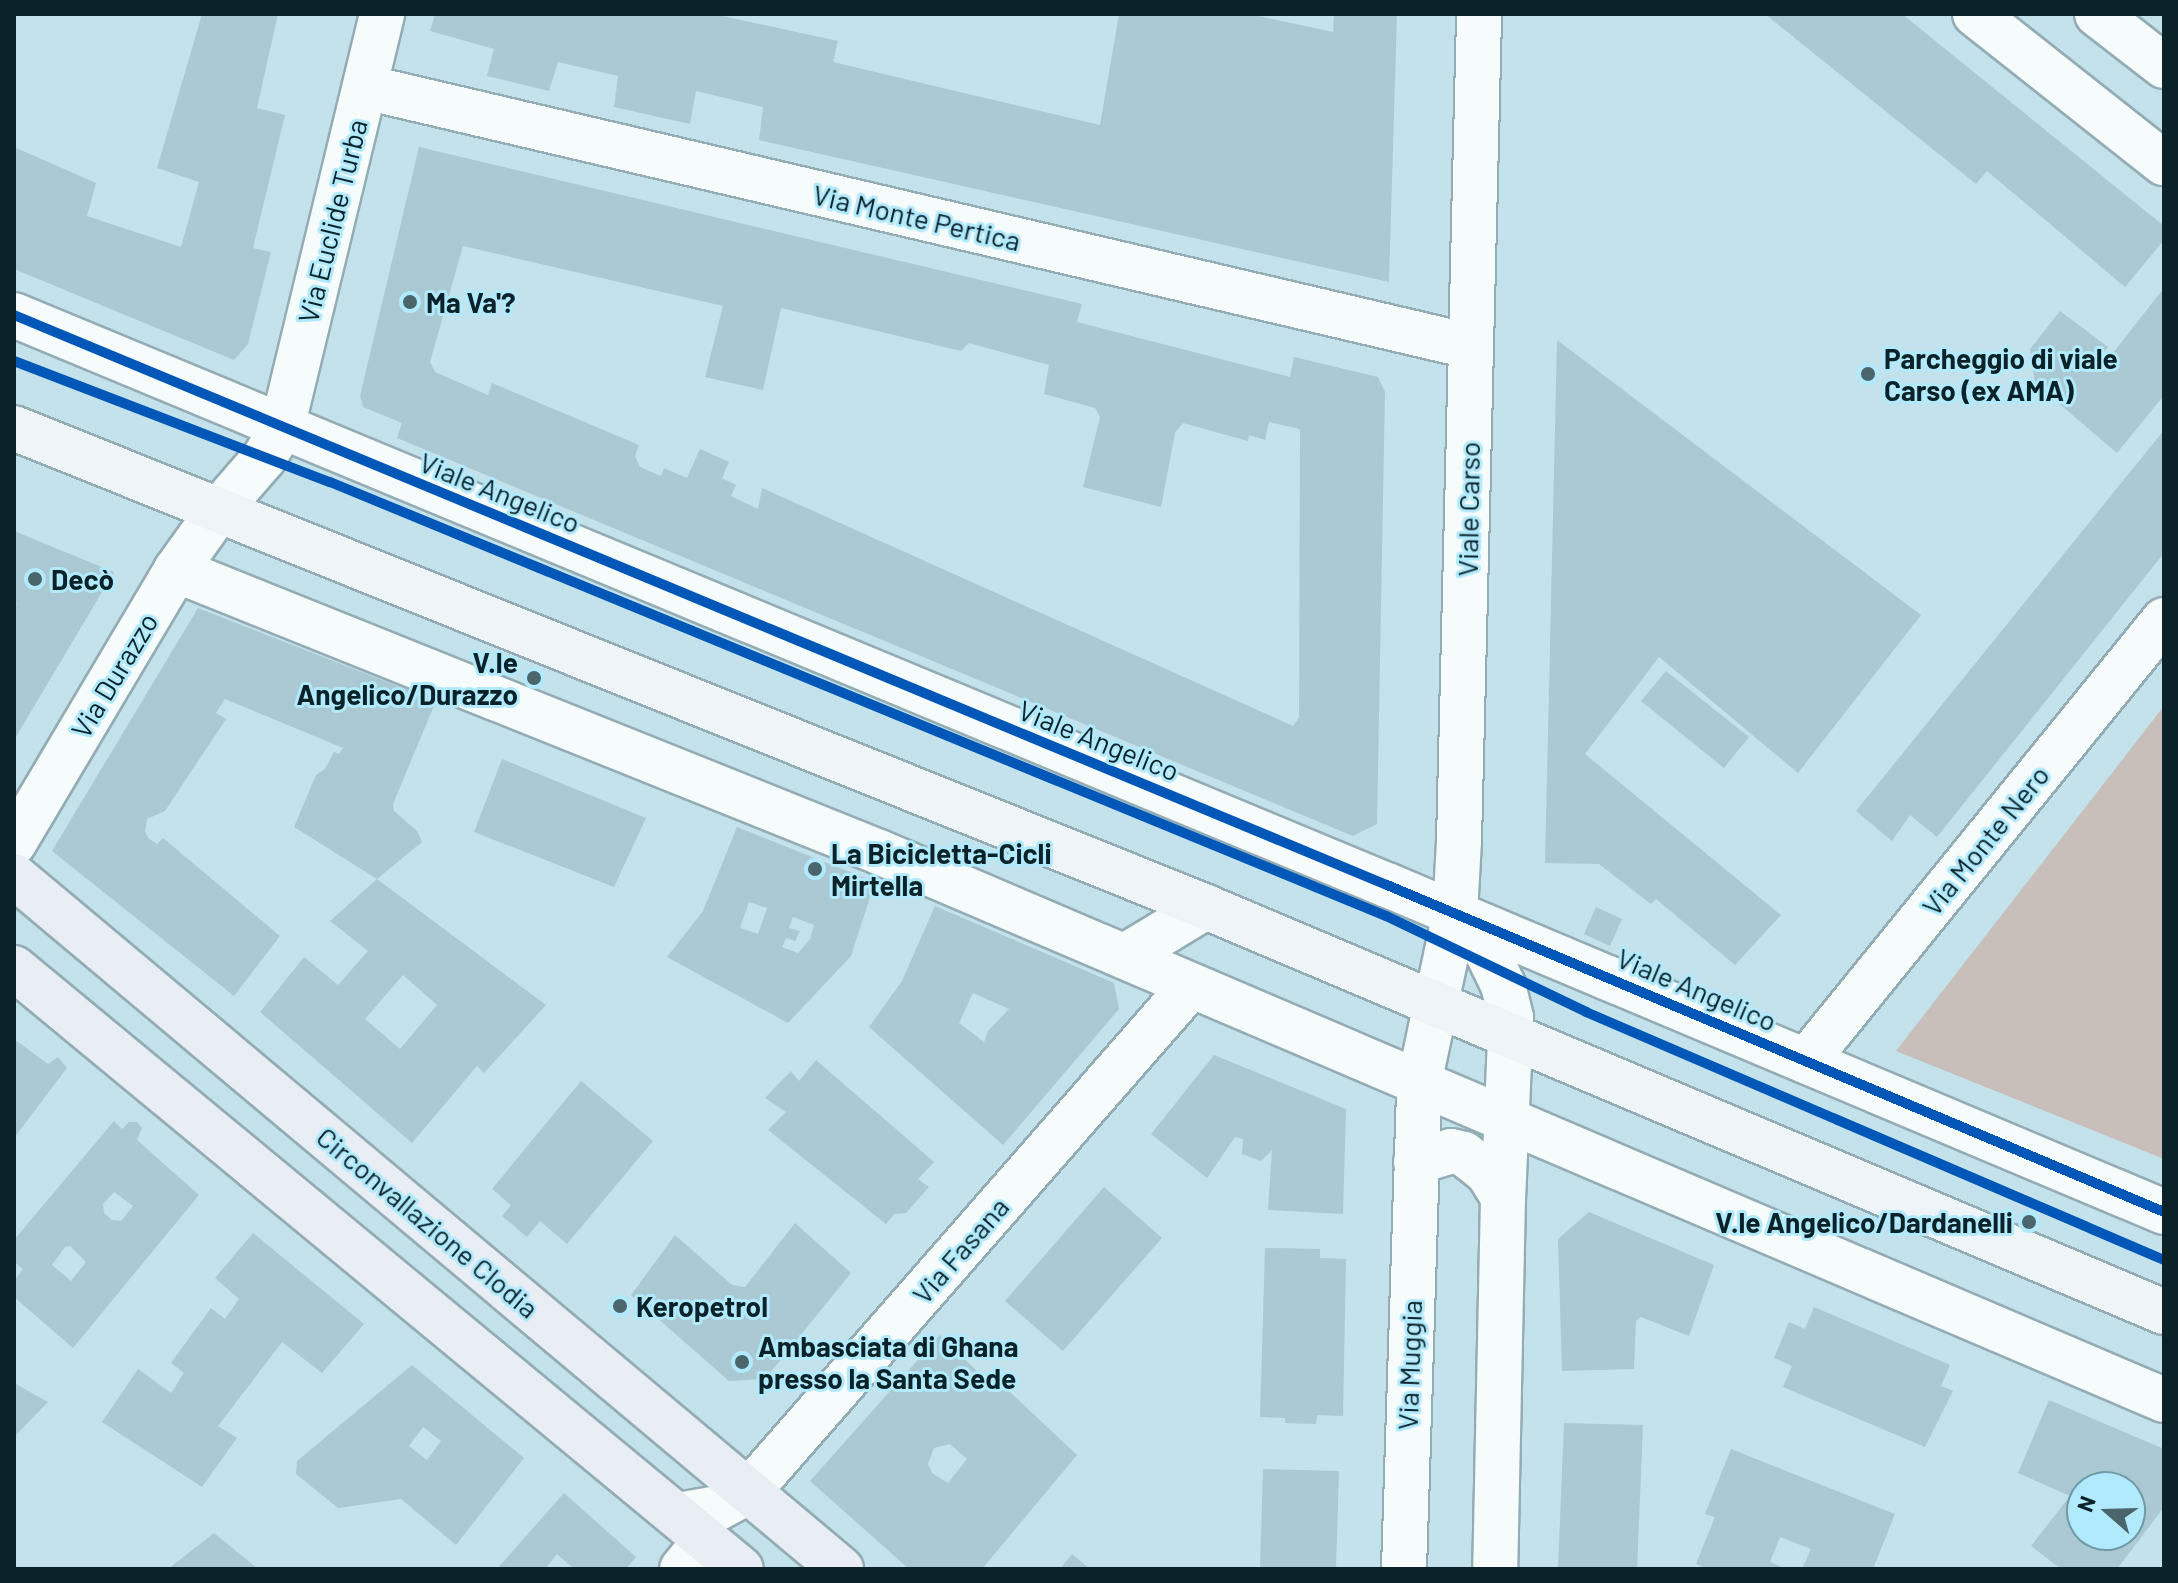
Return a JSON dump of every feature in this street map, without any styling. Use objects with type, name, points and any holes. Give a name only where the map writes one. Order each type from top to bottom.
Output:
[{"type":"main road","name":"Circonvallazione Clodia","points":[[14,876],[841,1569]]},
{"type":"main road","points":[[14,968],[689,1541],[741,1569]]},
{"type":"street","name":"Via Euclide Turba","points":[[273,443],[382,14]]},
{"type":"street","name":"Viale Carso","points":[[1436,1003],[1455,913],[1466,675],[1469,346],[1479,14]]},
{"type":"street","points":[[1975,14],[2164,163]]},
{"type":"street","points":[[2097,14],[2164,66]]},
{"type":"street","name":"Via Monte Pertica","points":[[365,87],[1469,346]]},
{"type":"street","name":"Viale Angelico","points":[[14,315],[273,443],[1455,913],[2164,1212]]},
{"type":"street","points":[[14,428],[1206,907],[2164,1312]]},
{"type":"street","points":[[219,510],[273,443]]},
{"type":"street","name":"Via Durazzo","points":[[14,843],[176,570],[219,510]]},
{"type":"street","points":[[176,570],[735,793],[1125,956],[1190,987],[2164,1400]]},
{"type":"street","name":"Via Monte Nero","points":[[1806,1061],[2164,620]]},
{"type":"street","points":[[1125,956],[1206,907]]},
{"type":"street","points":[[1455,913],[1481,941],[1497,970],[1508,999],[1511,1035],[1503,1197],[1495,1569]]},
{"type":"street","name":"Via Fasana","points":[[689,1541],[718,1508],[748,1492],[1190,987]]},
{"type":"street","name":"Via Muggia","points":[[1404,1569],[1419,1084],[1436,1003]]},
{"type":"street","points":[[1416,1162],[1441,1153],[1464,1154],[1488,1173],[1503,1197]]},
{"type":"shaded area","points":[[2164,706],[2164,1159],[1896,1051]]},
{"type":"building","points":[[202,14],[278,14],[257,108],[285,115],[253,248],[271,252],[248,344],[234,360],[14,269],[14,147],[96,183],[87,216],[181,247],[199,182],[157,168]]},
{"type":"building","points":[[435,14],[713,14],[838,41],[833,62],[1100,125],[1119,14],[1249,14],[1333,32],[1334,14],[1397,14],[1389,282],[759,140],[763,107],[696,91],[690,124],[614,107],[618,76],[558,62],[549,91],[487,76],[494,49],[430,31]]},
{"type":"building","points":[[1765,14],[1902,14],[2164,226],[2164,240],[2125,287],[1987,171],[1976,184]]},
{"type":"building","points":[[419,147],[1082,304],[1077,322],[1290,377],[1294,357],[1378,377],[1385,392],[1377,824],[1353,836],[397,438],[402,423],[363,407],[360,396]],"holes":[[[463,246],[723,306],[705,377],[763,390],[781,308],[961,351],[969,343],[1049,365],[1044,394],[1095,408],[1100,417],[1083,487],[1161,507],[1175,433],[1183,423],[1248,441],[1249,435],[1265,440],[1269,422],[1300,429],[1299,718],[1293,726],[762,488],[758,509],[731,496],[736,485],[722,478],[729,462],[700,449],[687,478],[664,468],[661,476],[640,467],[635,456],[639,445],[492,383],[488,395],[435,372],[430,362]]]},
{"type":"building","points":[[2164,288],[2164,402],[2161,399],[2117,453],[2035,383],[2030,349],[2060,311],[2108,347],[2103,353],[2109,358]]},
{"type":"building","points":[[1557,340],[1921,615],[1798,773],[1659,657],[1585,754],[1781,915],[1735,965],[1656,899],[1651,904],[1599,864],[1545,863]]},
{"type":"building","points":[[2164,430],[2164,553],[1937,837],[1910,815],[1892,841],[1856,811]]},
{"type":"building","points":[[14,531],[114,572],[14,740],[14,609],[17,603],[14,602]]},
{"type":"building","points":[[198,608],[436,701],[393,804],[394,811],[417,831],[422,842],[377,879],[294,827],[316,775],[325,769],[334,752],[339,754],[343,748],[225,699],[216,713],[226,719],[165,811],[147,819],[145,831],[148,838],[157,844],[163,838],[280,936],[234,996],[52,851]]},
{"type":"building","points":[[1666,671],[1749,737],[1724,768],[1641,701]]},
{"type":"building","points":[[502,759],[646,818],[614,887],[474,832]]},
{"type":"building","points":[[737,827],[875,882],[851,956],[788,1023],[667,957],[703,911]],"holes":[[[749,902],[767,908],[758,934],[740,928]],[[793,917],[814,925],[810,939],[798,953],[782,947],[786,938],[795,941],[800,931],[789,928]]]},
{"type":"building","points":[[377,879],[546,1005],[484,1073],[477,1066],[412,1143],[260,1012],[304,957],[338,985],[368,951],[330,921]],"holes":[[[403,975],[437,1005],[400,1049],[365,1019]]]},
{"type":"building","points":[[935,906],[1114,983],[1119,1009],[1003,1145],[869,1027],[902,981]],"holes":[[[973,993],[1009,1009],[988,1031],[984,1042],[959,1023]]]},
{"type":"building","points":[[1596,907],[1622,919],[1610,946],[1584,934]]},
{"type":"building","points":[[14,1039],[48,1064],[58,1057],[67,1068],[14,1138]]},
{"type":"building","points":[[1214,1055],[1346,1109],[1343,1214],[1268,1210],[1272,1150],[1261,1161],[1242,1154],[1243,1139],[1235,1137],[1207,1178],[1151,1134]]},
{"type":"building","points":[[816,1060],[934,1162],[918,1179],[929,1187],[906,1213],[894,1214],[886,1224],[768,1130],[786,1112],[765,1098],[791,1071],[799,1081]]},
{"type":"building","points":[[581,1081],[653,1141],[567,1244],[540,1221],[527,1237],[502,1216],[511,1205],[492,1189]]},
{"type":"building","points":[[114,1121],[122,1129],[129,1122],[137,1122],[142,1128],[137,1140],[199,1195],[73,1348],[14,1297],[14,1281],[23,1269],[14,1262],[14,1240]],"holes":[[[114,1192],[133,1206],[121,1221],[112,1220],[104,1213],[103,1204]],[[70,1246],[86,1262],[71,1281],[52,1265],[65,1247]]]},
{"type":"building","points":[[1104,1187],[1162,1238],[1063,1351],[1005,1301]]},
{"type":"building","points":[[1589,1212],[1714,1265],[1689,1336],[1641,1317],[1636,1321],[1634,1369],[1562,1371],[1558,1239]]},
{"type":"building","points":[[795,1223],[851,1273],[765,1379],[729,1381],[631,1295],[675,1235],[732,1285],[745,1287]]},
{"type":"building","points":[[253,1233],[364,1324],[322,1373],[282,1342],[218,1426],[237,1438],[202,1487],[102,1422],[138,1369],[171,1393],[184,1373],[171,1363],[211,1308],[225,1319],[239,1299],[215,1278]]},
{"type":"building","points":[[1265,1248],[1320,1249],[1320,1258],[1346,1259],[1343,1416],[1317,1415],[1316,1424],[1285,1423],[1285,1418],[1260,1417]]},
{"type":"building","points":[[1814,1307],[1950,1365],[1941,1386],[1953,1391],[1925,1447],[1783,1387],[1792,1366],[1774,1358],[1789,1322],[1805,1329]]},
{"type":"building","points":[[940,1335],[983,1377],[994,1377],[1077,1455],[982,1569],[909,1569],[810,1481]],"holes":[[[950,1444],[967,1459],[948,1483],[932,1473],[928,1464],[934,1448]]]},
{"type":"building","points":[[412,1365],[524,1458],[456,1545],[401,1499],[338,1508],[296,1474],[297,1461]],"holes":[[[423,1427],[441,1441],[427,1460],[409,1446]]]},
{"type":"building","points":[[14,1383],[48,1402],[14,1437]]},
{"type":"building","points":[[2049,1400],[2164,1449],[2164,1507],[2146,1531],[2146,1471],[2066,1471],[2066,1494],[2018,1473]]},
{"type":"building","points":[[1564,1423],[1643,1425],[1637,1569],[1558,1569]]},
{"type":"building","points":[[1731,1449],[1895,1514],[1873,1569],[1802,1569],[1811,1549],[1780,1537],[1770,1562],[1787,1569],[1708,1569],[1696,1564],[1715,1517],[1705,1514]]},
{"type":"building","points":[[1263,1469],[1339,1471],[1336,1569],[1260,1569]]},
{"type":"building","points":[[564,1493],[636,1557],[626,1569],[574,1569],[557,1554],[545,1569],[497,1569]]},
{"type":"building","points":[[2066,1501],[2066,1551],[2131,1551],[2117,1569],[2061,1569],[2031,1546]]},
{"type":"building","points":[[214,1533],[258,1569],[168,1569]]},
{"type":"building","points":[[1072,1554],[1090,1569],[1060,1569]]},
{"type":"cycle path","points":[[14,315],[1387,885],[2164,1212]]},
{"type":"cycle path","points":[[14,361],[330,482],[1386,916],[1586,1012],[2164,1260]]},
{"type":"place","name":"Ma Va'?","points":[[410,302]]},
{"type":"place","name":"Parcheggio di viale Carso (ex AMA)","points":[[1868,374]]},
{"type":"place","name":"Decò","points":[[35,579]]},
{"type":"place","name":"V.le Angelico/Durazzo","points":[[534,678]]},
{"type":"place","name":"La Bicicletta-Cicli Mirtella","points":[[815,869]]},
{"type":"place","name":"V.le Angelico/Dardanelli","points":[[2029,1222]]},
{"type":"place","name":"Keropetrol","points":[[620,1306]]},
{"type":"place","name":"Ambasciata di Ghana presso la Santa Sede","points":[[742,1362]]}]
